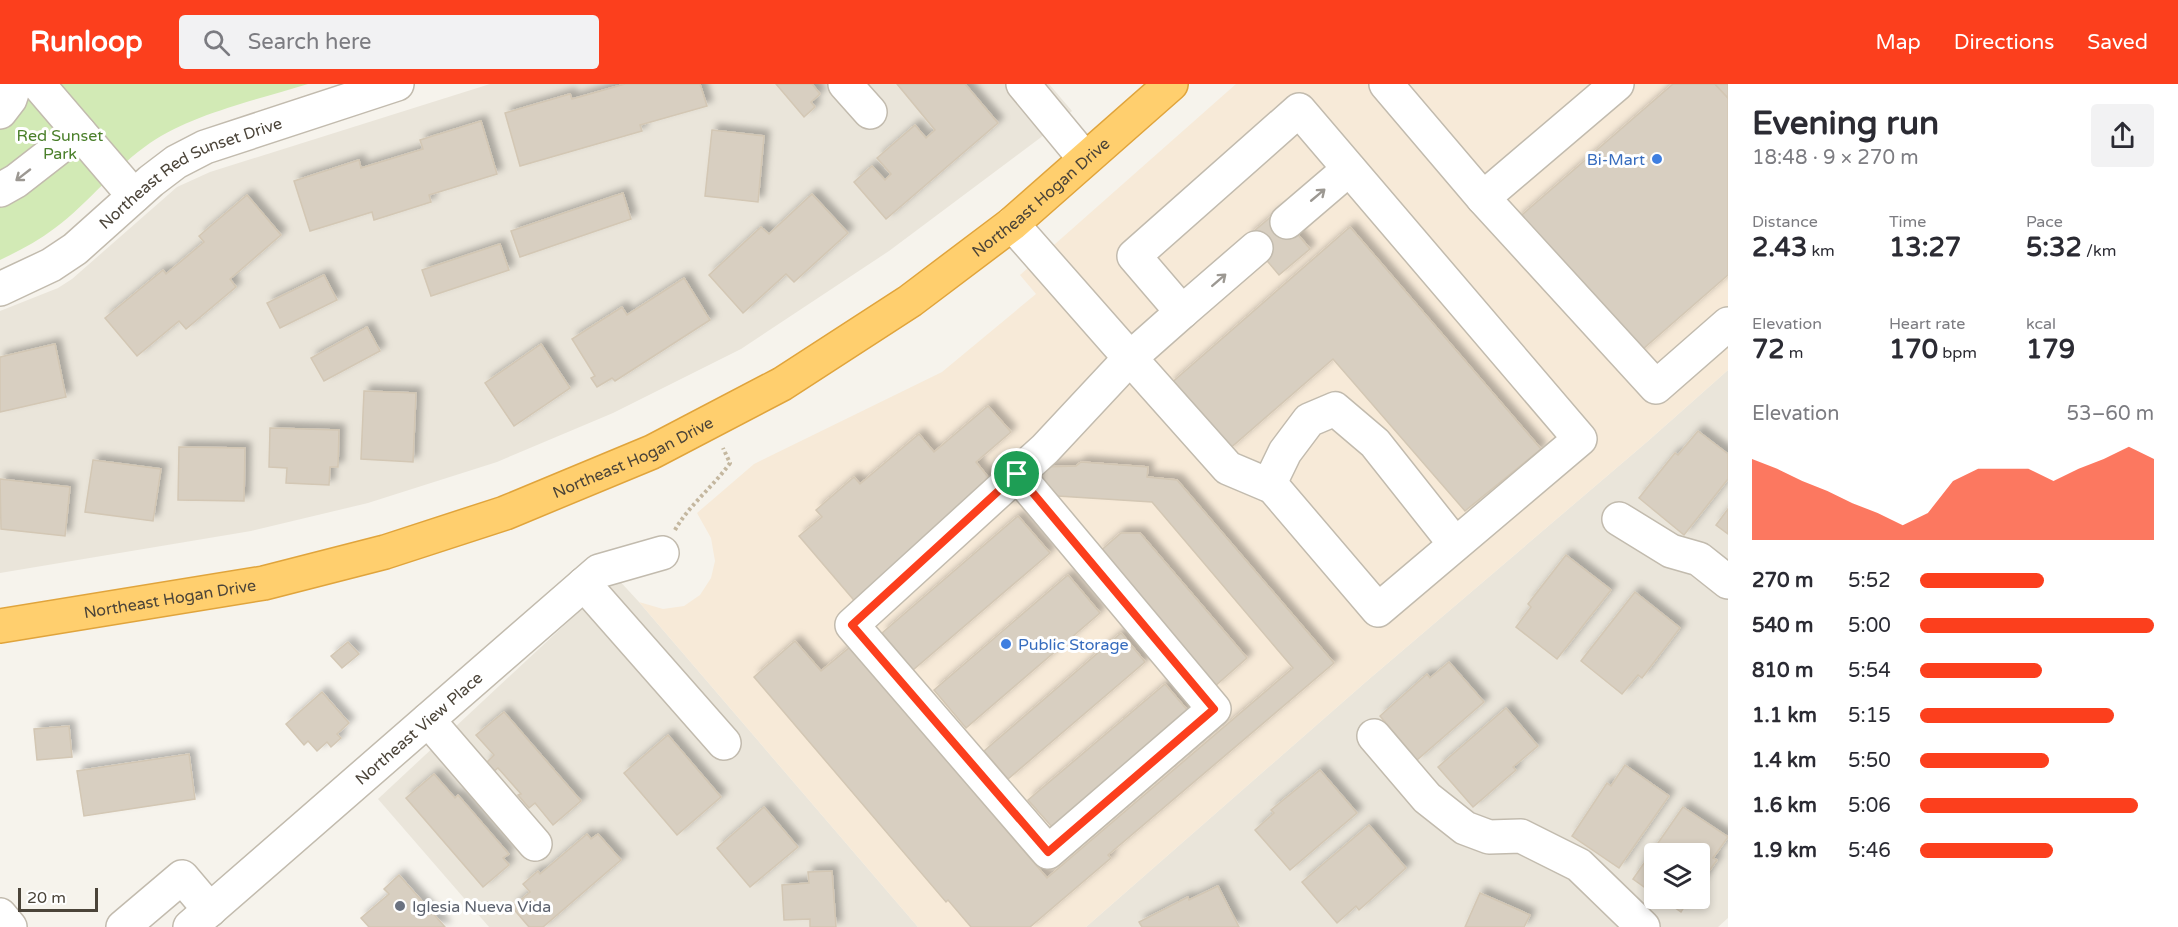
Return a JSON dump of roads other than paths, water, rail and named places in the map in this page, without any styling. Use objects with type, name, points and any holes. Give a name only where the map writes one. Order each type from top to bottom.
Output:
[{"type":"highway","name":"Northeast Hogan Drive","points":[[0,626],[264,583],[385,552],[505,513],[652,452],[782,384],[910,301],[1012,224],[1171,84]]},
{"type":"street","points":[[0,112],[10,99],[15,84]]},
{"type":"street","points":[[38,84],[134,196]]},
{"type":"street","name":"Northeast Red Sunset Drive","points":[[0,289],[51,265],[75,249],[176,162],[205,147],[397,84]]},
{"type":"street","points":[[846,84],[870,112]]},
{"type":"street","points":[[1023,84],[1084,159]]},
{"type":"street","points":[[1386,84],[1483,198],[1656,387],[1728,324]]},
{"type":"street","points":[[1483,198],[1617,84]]},
{"type":"street","points":[[1012,224],[1228,468],[1274,487],[1378,610],[1580,439],[1299,110],[1134,256],[1182,312]]},
{"type":"street","points":[[0,190],[16,181],[79,132]]},
{"type":"street","points":[[1287,222],[1349,169]]},
{"type":"street","points":[[1017,474],[1214,709],[1048,852],[852,625],[1017,474],[1045,449],[1130,358],[1256,248]]},
{"type":"street","points":[[1269,485],[1285,452],[1309,420],[1335,409],[1375,443],[1455,544]]},
{"type":"street","points":[[1618,519],[1671,551],[1699,559],[1728,582]]},
{"type":"street","name":"Northeast View Place","points":[[200,918],[599,571],[662,553]]},
{"type":"street","points":[[584,584],[724,743]]},
{"type":"street","points":[[428,720],[535,844]]},
{"type":"street","points":[[1374,736],[1427,798],[1465,828],[1489,837],[1521,836],[1580,865],[1643,927]]},
{"type":"street","points":[[123,927],[182,877],[200,918]]},
{"type":"street","points":[[0,915],[10,927]]},
{"type":"place","name":"Bi-Mart","points":[[1657,159]]},
{"type":"place","name":"Public Storage","points":[[1006,644]]},
{"type":"place","name":"Iglesia Nueva Vida","points":[[400,906]]},
{"type":"park label","name":"Red Sunset Park","points":[[60,144]]}]
